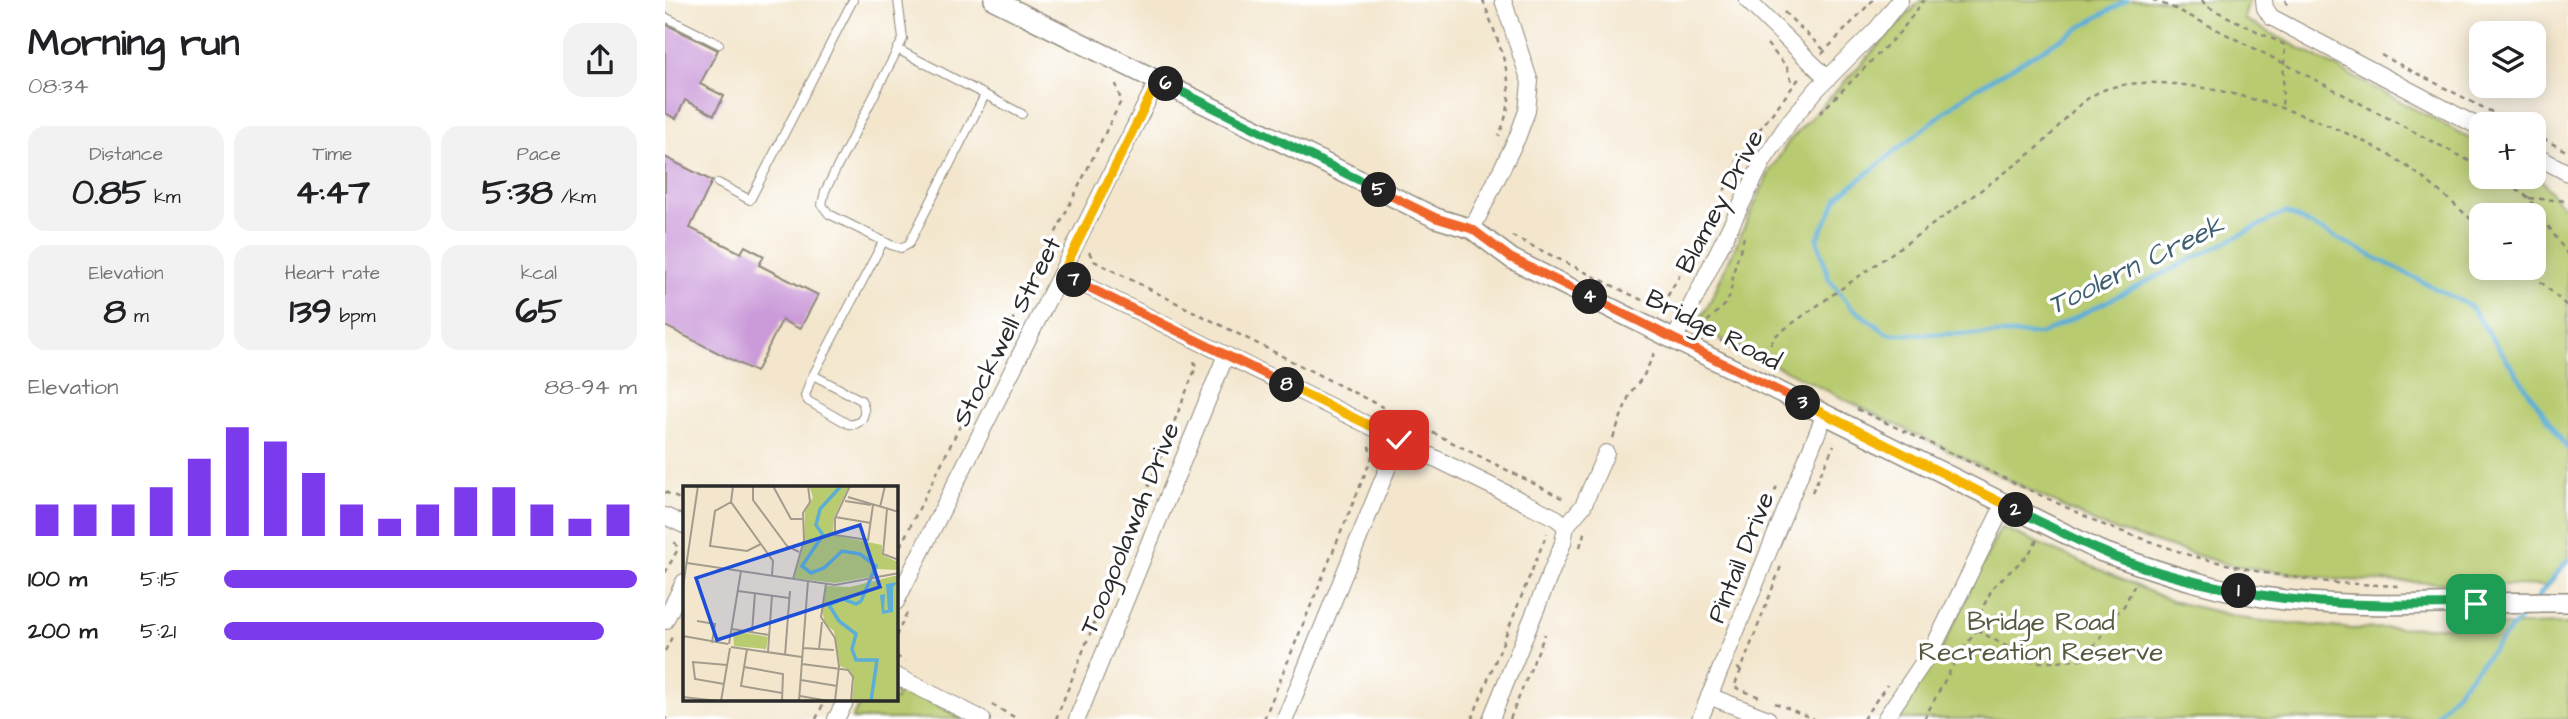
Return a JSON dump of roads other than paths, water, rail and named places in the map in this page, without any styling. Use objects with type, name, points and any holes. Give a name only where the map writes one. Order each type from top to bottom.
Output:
[{"type":"street","name":"Bridge Road","points":[[994,0],[1436,218],[1472,229],[1511,258],[2100,551],[2209,586],[2283,600],[2387,606],[2566,602]]},
{"type":"street","points":[[1472,229],[1517,138],[1527,111],[1530,82],[1503,0]]},
{"type":"street","points":[[1747,0],[1828,78]]},
{"type":"street","name":"Blamey Drive","points":[[1675,338],[1763,161],[1790,121],[1877,29],[1900,0]]},
{"type":"street","points":[[2264,0],[2265,8],[2271,17],[2469,122]]},
{"type":"street","name":"Stockwell Street","points":[[898,598],[1158,80]]},
{"type":"street","points":[[2546,162],[2568,173]]},
{"type":"street","points":[[1062,274],[1223,362],[1399,440],[1556,518],[1566,526]]},
{"type":"street","name":"Toogoolawah Drive","points":[[1077,719],[1223,362]]},
{"type":"street","name":"Pintail Drive","points":[[1700,719],[1825,414]]},
{"type":"street","points":[[1285,719],[1399,440]]},
{"type":"street","points":[[1491,719],[1563,543],[1566,526],[1583,506],[1606,453]]},
{"type":"street","points":[[1885,719],[1933,648],[2004,504]]},
{"type":"street","points":[[665,516],[678,531]]},
{"type":"street","points":[[665,621],[683,584]]},
{"type":"street","points":[[898,677],[982,719]]},
{"type":"street","points":[[1709,696],[1768,719]]},
{"type":"street","points":[[837,719],[845,702]]},
{"type":"lane","points":[[718,183],[751,200],[853,0]]},
{"type":"lane","points":[[898,0],[903,39],[825,191],[822,205],[829,214],[883,242],[901,248],[914,236],[985,95]]},
{"type":"lane","points":[[665,17],[719,44]]},
{"type":"lane","points":[[897,49],[1022,114]]},
{"type":"lane","points":[[813,375],[861,400],[865,414],[861,421],[848,424],[808,401],[805,396],[813,375],[883,242]]},
{"type":"waterway","name":"Toolern Creek","points":[[2127,0],[1970,92],[1839,196],[1817,239],[1829,279],[1851,307],[1888,334],[2042,334],[2286,212],[2470,306],[2568,449]]},
{"type":"waterway","name":"Toolern Creek","points":[[2538,597],[2568,560]]},
{"type":"waterway","name":"Toolern Creek","points":[[2433,719],[2528,609]]},
{"type":"park label","name":"Bridge Road Recreation Reserve","points":[[2041,636]]}]
